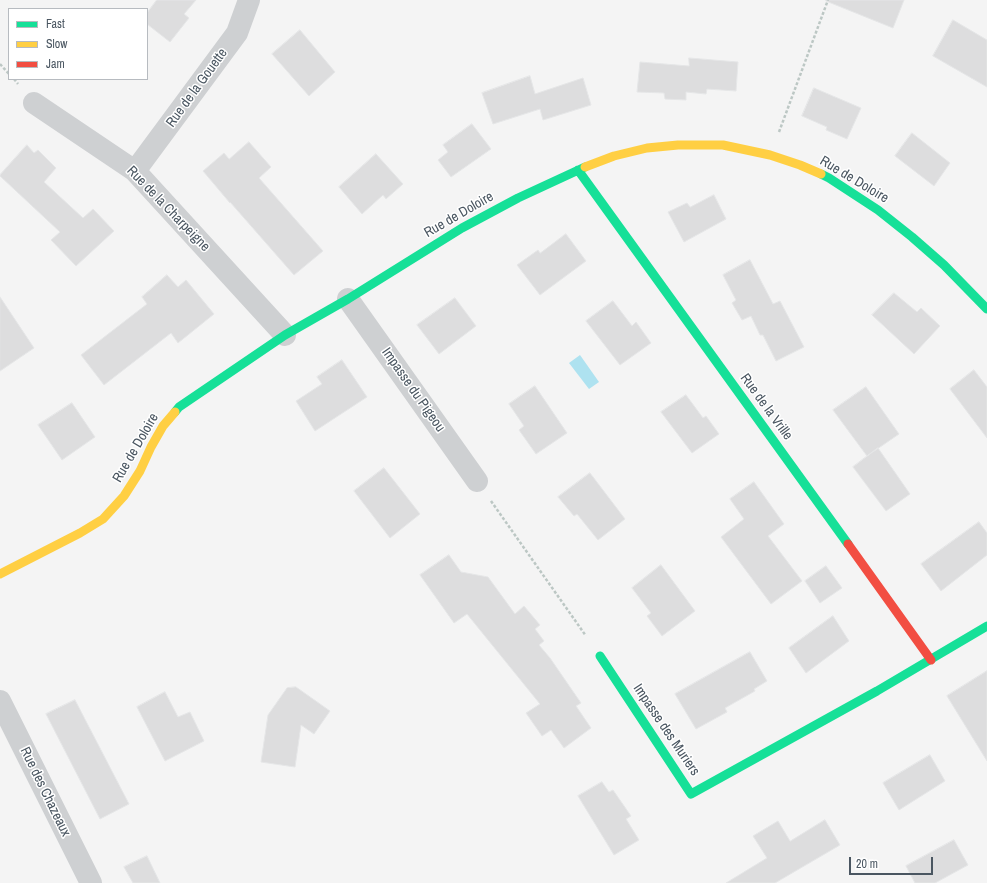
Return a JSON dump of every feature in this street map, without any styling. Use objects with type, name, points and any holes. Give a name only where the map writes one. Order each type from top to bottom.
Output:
[{"type":"street","name":"Rue de la Gouette","points":[[136,171],[237,33],[249,0]]},
{"type":"street","name":"Rue de la Charpeigne","points":[[34,103],[136,171],[285,335]]},
{"type":"street","name":"Rue de Doloire","points":[[0,574],[103,520],[124,496],[140,471],[163,426],[179,407],[285,335],[348,299],[462,228],[518,198],[578,170],[614,156],[655,147],[678,145],[723,145],[770,155],[800,165],[829,178],[878,210],[944,265],[987,309]]},
{"type":"street","name":"Rue de la Vrille","points":[[578,170],[931,660]]},
{"type":"street","name":"Impasse du Pigeou","points":[[348,299],[478,481]]},
{"type":"street","name":"Impasse des Muriers","points":[[600,656],[691,794],[931,660],[987,626]]},
{"type":"street","name":"Rue des Chazeaux","points":[[0,701],[91,883]]},
{"type":"path","points":[[770,155],[828,0]]},
{"type":"path","points":[[0,64],[8,73]]},
{"type":"path","points":[[478,481],[600,656]]},
{"type":"water","points":[[580,355],[599,382],[589,389],[569,363]]},
{"type":"building","points":[[157,0],[196,0],[184,14],[189,18],[170,42],[148,25],[148,12]]},
{"type":"building","points":[[826,0],[904,0],[893,28]]},
{"type":"building","points":[[953,20],[987,40],[987,87],[933,56]]},
{"type":"building","points":[[300,30],[335,72],[309,96],[272,54]]},
{"type":"building","points":[[689,58],[738,62],[736,91],[707,89],[706,94],[686,92],[686,100],[665,99],[664,93],[637,92],[640,62],[689,66]]},
{"type":"building","points":[[530,76],[535,94],[583,78],[591,105],[543,120],[540,109],[493,124],[482,93]]},
{"type":"building","points":[[814,88],[861,108],[847,139],[826,130],[827,127],[802,116]]},
{"type":"building","points":[[472,124],[491,149],[451,177],[438,160],[448,152],[443,145]]},
{"type":"building","points":[[912,133],[950,163],[934,186],[895,156]]},
{"type":"building","points":[[249,142],[271,167],[259,178],[323,251],[294,275],[203,171],[224,153],[229,159]]},
{"type":"building","points":[[27,145],[34,153],[38,150],[56,168],[44,182],[83,218],[93,209],[114,231],[76,266],[51,240],[60,232],[0,176]]},
{"type":"building","points":[[376,154],[403,184],[386,199],[383,195],[362,214],[339,187]]},
{"type":"building","points":[[714,195],[726,219],[684,242],[668,212],[687,203],[690,207]]},
{"type":"building","points":[[566,234],[586,261],[540,295],[517,265],[538,250],[540,253]]},
{"type":"building","points":[[750,260],[773,304],[780,301],[804,347],[776,361],[763,335],[760,335],[751,316],[742,320],[732,303],[736,300],[723,275]]},
{"type":"building","points":[[167,275],[178,287],[186,280],[214,314],[178,343],[171,333],[104,385],[81,355],[147,304],[142,297]]},
{"type":"building","points":[[894,293],[917,312],[921,308],[940,326],[914,354],[872,315]]},
{"type":"building","points":[[0,297],[34,348],[0,371]]},
{"type":"building","points":[[455,298],[476,326],[439,354],[417,325]]},
{"type":"building","points":[[613,301],[632,326],[636,322],[651,343],[620,365],[586,321]]},
{"type":"building","points":[[342,360],[367,397],[315,431],[296,401],[322,384],[317,377]]},
{"type":"building","points":[[974,370],[987,387],[987,438],[950,389]]},
{"type":"building","points":[[535,386],[567,433],[536,454],[519,430],[524,426],[509,404]]},
{"type":"building","points":[[866,387],[899,434],[867,456],[833,410]]},
{"type":"building","points":[[686,395],[703,418],[706,416],[719,434],[692,453],[661,412]]},
{"type":"building","points":[[72,403],[95,437],[62,460],[38,425]]},
{"type":"building","points":[[878,448],[910,494],[886,511],[853,467]]},
{"type":"building","points":[[384,468],[420,514],[390,538],[354,491]]},
{"type":"building","points":[[590,473],[625,519],[598,540],[577,514],[574,516],[558,497]]},
{"type":"building","points":[[754,482],[784,524],[768,536],[802,581],[771,604],[721,537],[744,519],[730,499]]},
{"type":"building","points":[[979,522],[987,533],[987,555],[941,591],[921,564]]},
{"type":"building","points":[[449,555],[461,572],[488,577],[515,614],[524,606],[540,625],[535,629],[544,641],[539,645],[550,658],[581,703],[576,706],[591,728],[564,748],[551,730],[542,736],[526,713],[540,704],[467,614],[454,623],[420,575]]},
{"type":"building","points":[[661,565],[695,611],[662,636],[647,616],[651,613],[632,588]]},
{"type":"building","points":[[826,566],[842,588],[820,603],[805,581]]},
{"type":"building","points":[[833,616],[849,641],[806,673],[789,648]]},
{"type":"building","points":[[750,652],[767,681],[754,689],[755,691],[725,708],[727,712],[696,729],[675,694]]},
{"type":"building","points":[[987,671],[987,761],[947,696]]},
{"type":"building","points":[[296,687],[330,711],[314,734],[301,725],[295,767],[261,762],[268,715],[287,688]]},
{"type":"building","points":[[165,692],[178,717],[190,712],[204,741],[165,761],[137,707]]},
{"type":"building","points":[[75,700],[129,804],[100,819],[46,714]]},
{"type":"building","points":[[930,755],[945,781],[899,810],[883,783]]},
{"type":"building","points":[[602,782],[609,792],[613,790],[631,816],[626,819],[639,840],[614,855],[578,796]]},
{"type":"building","points":[[825,820],[840,845],[775,883],[726,883],[767,858],[753,836],[778,821],[790,841]]},
{"type":"building","points":[[954,840],[968,865],[935,883],[915,883],[906,866]]},
{"type":"building","points":[[147,856],[160,883],[133,883],[124,867]]},
{"type":"traffic: fast","points":[[175,412],[179,407],[285,335],[348,299],[462,228],[518,198],[585,167]]},
{"type":"traffic: fast","points":[[578,170],[848,544]]},
{"type":"traffic: fast","points":[[821,174],[878,210],[912,237],[944,265],[987,309]]},
{"type":"traffic: fast","points":[[600,656],[691,794],[877,691],[987,626]]},
{"type":"traffic: slow","points":[[585,167],[614,156],[647,148],[678,145],[723,145],[770,155],[821,174]]},
{"type":"traffic: slow","points":[[0,574],[80,533],[103,519],[124,496],[140,471],[163,426],[175,412]]},
{"type":"traffic: jam","points":[[848,544],[931,660]]}]
